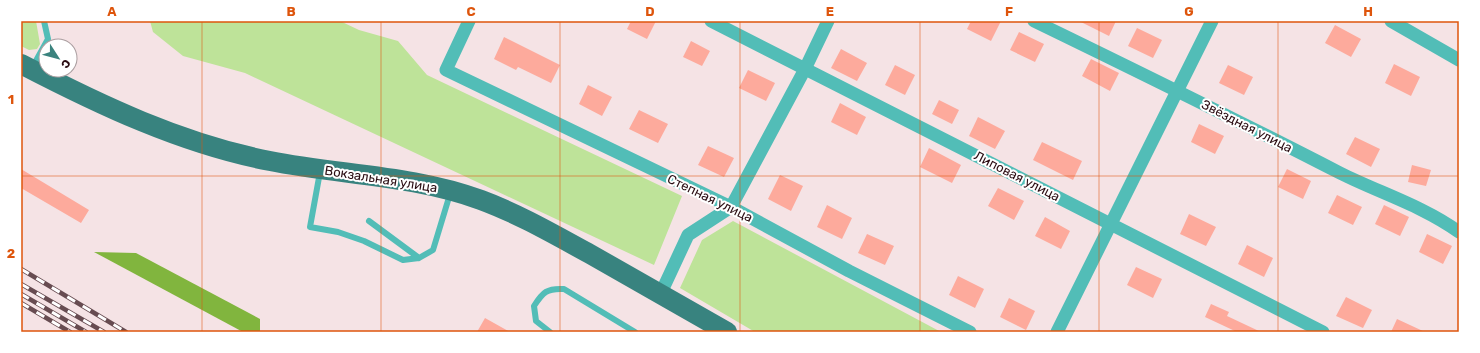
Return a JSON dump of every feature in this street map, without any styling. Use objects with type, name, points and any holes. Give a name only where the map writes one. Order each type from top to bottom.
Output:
[{"type":"main road","name":"Вокзальная улица","points":[[26,67],[132,118],[185,138],[270,161],[388,178],[451,191],[480,200],[516,214],[661,293],[727,332]]},
{"type":"street","name":"Степная улица","points":[[469,21],[446,70],[731,207],[849,271],[966,331]]},
{"type":"street","name":"Липовая улица","points":[[711,21],[1323,332]]},
{"type":"street","points":[[661,293],[688,235],[731,207],[805,69],[828,21]]},
{"type":"street","name":"Звёздная улица","points":[[1034,21],[1177,90],[1373,190],[1418,207],[1459,232]]},
{"type":"street","points":[[1057,332],[1212,21]]},
{"type":"street","points":[[1391,21],[1459,60]]},
{"type":"lane","points":[[26,67],[48,39],[44,21]]},
{"type":"lane","points":[[321,169],[310,227],[338,232],[364,241],[403,260],[420,258],[432,250],[451,191]]},
{"type":"lane","points":[[369,221],[420,258]]},
{"type":"lane","points":[[550,332],[536,321],[534,306],[541,294],[553,289],[564,290],[635,332]]},
{"type":"green space","points":[[21,21],[36,21],[39,38],[37,49],[29,50],[21,46]]},
{"type":"green space","points":[[150,21],[340,21],[359,30],[398,41],[427,75],[682,196],[654,265],[245,73],[183,56],[153,32]]},
{"type":"green space","points":[[733,221],[941,332],[755,332],[680,288],[702,240]]},
{"type":"green space","points":[[94,252],[136,253],[260,319],[260,332],[243,332]]},
{"type":"building","points":[[631,21],[656,21],[647,39],[627,29]]},
{"type":"building","points":[[971,21],[1001,21],[991,41],[967,29]]},
{"type":"building","points":[[1079,21],[1116,21],[1109,36]]},
{"type":"building","points":[[1335,25],[1361,39],[1351,57],[1325,43]]},
{"type":"building","points":[[1137,28],[1162,40],[1153,58],[1128,46]]},
{"type":"building","points":[[1019,32],[1044,44],[1035,62],[1010,50]]},
{"type":"building","points":[[504,37],[560,65],[551,83],[518,67],[516,70],[494,59]]},
{"type":"building","points":[[691,41],[710,51],[702,66],[683,57]]},
{"type":"building","points":[[841,49],[867,63],[857,81],[831,68]]},
{"type":"building","points":[[1091,59],[1119,73],[1110,91],[1082,76]]},
{"type":"building","points":[[1394,64],[1420,77],[1411,96],[1385,83]]},
{"type":"building","points":[[895,65],[915,75],[905,95],[885,85]]},
{"type":"building","points":[[1228,65],[1253,77],[1244,95],[1219,83]]},
{"type":"building","points":[[748,70],[775,83],[766,101],[739,88]]},
{"type":"building","points":[[588,85],[612,97],[602,116],[579,104]]},
{"type":"building","points":[[939,100],[959,110],[952,124],[932,114]]},
{"type":"building","points":[[840,103],[866,117],[857,135],[831,122]]},
{"type":"building","points":[[639,110],[668,124],[658,143],[629,129]]},
{"type":"building","points":[[978,117],[1005,131],[995,149],[969,136]]},
{"type":"building","points":[[1199,124],[1224,136],[1215,154],[1191,142]]},
{"type":"building","points":[[1355,137],[1380,149],[1371,167],[1346,154]]},
{"type":"building","points":[[1042,142],[1082,161],[1073,180],[1033,160]]},
{"type":"building","points":[[708,146],[734,158],[724,177],[698,165]]},
{"type":"building","points":[[929,148],[961,165],[952,183],[920,167]]},
{"type":"building","points":[[1412,165],[1431,170],[1426,186],[1408,182]]},
{"type":"building","points":[[21,169],[89,210],[81,223],[21,188]]},
{"type":"building","points":[[1287,169],[1311,181],[1303,199],[1278,187]]},
{"type":"building","points":[[780,175],[803,186],[791,211],[768,199]]},
{"type":"building","points":[[998,188],[1024,201],[1014,220],[988,206]]},
{"type":"building","points":[[1337,195],[1362,207],[1353,225],[1328,213]]},
{"type":"building","points":[[827,205],[852,218],[842,239],[817,227]]},
{"type":"building","points":[[1384,205],[1409,217],[1400,236],[1375,224]]},
{"type":"building","points":[[1189,214],[1216,227],[1206,246],[1180,234]]},
{"type":"building","points":[[1045,217],[1070,231],[1061,249],[1035,236]]},
{"type":"building","points":[[867,234],[894,246],[885,265],[858,253]]},
{"type":"building","points":[[1427,234],[1452,246],[1443,264],[1419,252]]},
{"type":"building","points":[[1247,245],[1273,258],[1264,277],[1238,264]]},
{"type":"building","points":[[1136,267],[1162,279],[1153,298],[1127,285]]},
{"type":"building","points":[[958,276],[984,289],[975,308],[949,295]]},
{"type":"building","points":[[1346,297],[1372,310],[1363,328],[1336,316]]},
{"type":"building","points":[[1009,298],[1035,311],[1026,330],[1000,317]]},
{"type":"building","points":[[1211,304],[1229,312],[1227,316],[1261,332],[1237,332],[1205,317]]},
{"type":"building","points":[[485,318],[510,332],[477,332]]},
{"type":"building","points":[[1397,319],[1425,332],[1391,332]]},
{"type":"railway","points":[[21,269],[126,332]]},
{"type":"railway","points":[[21,284],[104,332]]},
{"type":"railway","points":[[21,294],[86,332]]},
{"type":"railway","points":[[21,303],[70,332]]}]
